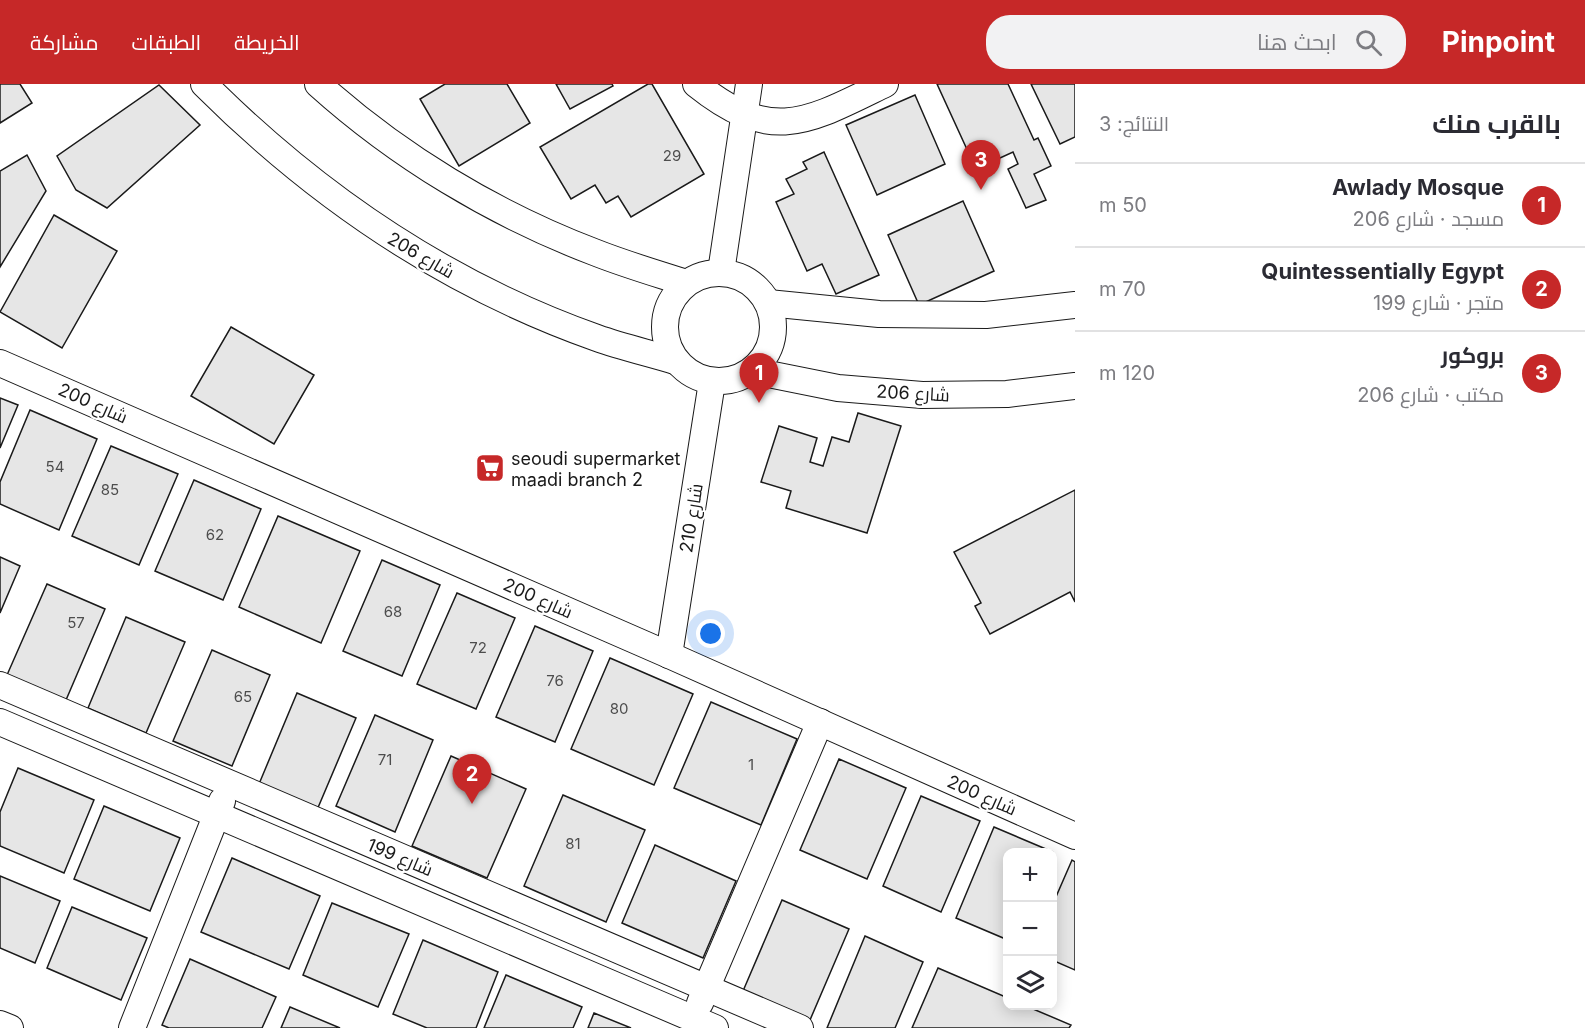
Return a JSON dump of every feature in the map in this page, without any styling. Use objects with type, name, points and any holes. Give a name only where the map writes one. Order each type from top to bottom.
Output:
[{"type":"street","name":"شارع 206","points":[[204,84],[253,132],[315,184],[381,231],[450,273],[522,308],[597,338],[675,361]]},
{"type":"street","points":[[318,84],[345,108],[423,165],[506,213],[594,252],[686,283]]},
{"type":"street","points":[[696,84],[712,97],[744,116],[774,122],[805,120],[833,110],[885,84]]},
{"type":"street","points":[[721,272],[749,84]]},
{"type":"street","points":[[721,272],[740,276],[756,287],[768,303],[774,321],[772,340],[766,357],[753,371],[734,381],[712,382],[692,375],[675,361],[666,342],[664,320],[671,299],[686,283],[702,274],[721,272]]},
{"type":"street","points":[[768,303],[879,314],[986,315],[1075,305]]},
{"type":"street","name":"شارع 200","points":[[0,363],[669,655],[1075,836]]},
{"type":"street","name":"شارع 206","points":[[753,371],[838,388],[922,395],[1007,394],[1075,386]]},
{"type":"street","name":"شارع 210","points":[[669,655],[712,382]]},
{"type":"street","name":"شارع 199","points":[[0,685],[800,1028]]},
{"type":"street","name":"شارع 199","points":[[0,722],[704,1023]]},
{"type":"street","points":[[704,1023],[707,987],[820,722]]},
{"type":"street","points":[[132,1028],[229,784]]},
{"type":"street","points":[[0,1024],[10,1028]]},
{"type":"building","points":[[0,84],[20,84],[32,103],[0,123]]},
{"type":"building","points":[[445,84],[507,84],[530,123],[459,166],[420,99]]},
{"type":"building","points":[[556,84],[612,84],[613,86],[570,109]]},
{"type":"building","points":[[648,84],[652,84],[704,174],[631,217],[618,196],[606,203],[595,185],[571,199],[540,147]]},
{"type":"building","points":[[937,84],[1008,84],[1034,140],[1038,138],[1051,166],[1034,174],[1046,200],[1026,208],[1008,169],[1018,164],[1013,152],[976,169]]},
{"type":"building","points":[[1031,84],[1075,84],[1075,137],[1060,144]]},
{"type":"building","points":[[159,85],[200,125],[107,208],[76,190],[57,156]]},
{"type":"building","points":[[915,95],[945,164],[877,195],[846,125]]},
{"type":"building","points":[[824,152],[879,275],[836,294],[822,264],[807,271],[776,202],[794,194],[786,179],[807,169],[803,162]]},
{"type":"building","points":[[27,155],[46,191],[0,267],[0,171]]},
{"type":"building","points":[[963,201],[994,271],[919,305],[888,235]]},
{"type":"building","points":[[54,215],[117,251],[62,348],[0,312]]},
{"type":"building","points":[[231,327],[314,375],[274,444],[191,396]]},
{"type":"building","points":[[0,398],[18,405],[0,448]]},
{"type":"building","points":[[30,410],[97,439],[59,530],[0,504],[0,482]]},
{"type":"building","points":[[858,413],[901,426],[867,533],[786,508],[791,491],[761,482],[779,426],[817,438],[810,462],[823,466],[832,437],[849,442]]},
{"type":"building","points":[[111,446],[178,474],[139,565],[72,536]]},
{"type":"building","points":[[194,480],[261,509],[223,600],[155,571]]},
{"type":"building","points":[[1075,490],[1075,602],[1070,592],[990,634],[975,606],[981,603],[954,552]]},
{"type":"building","points":[[278,516],[360,551],[321,643],[239,607]]},
{"type":"building","points":[[0,557],[20,566],[0,613]]},
{"type":"building","points":[[382,560],[440,585],[402,676],[343,651]]},
{"type":"building","points":[[47,584],[105,609],[66,700],[7,675]]},
{"type":"building","points":[[457,593],[515,618],[476,709],[417,684]]},
{"type":"building","points":[[126,617],[185,642],[146,733],[88,708]]},
{"type":"building","points":[[535,626],[593,651],[555,742],[496,717]]},
{"type":"building","points":[[212,650],[270,675],[232,766],[173,741]]},
{"type":"building","points":[[610,658],[693,694],[654,785],[571,749]]},
{"type":"building","points":[[297,693],[356,718],[317,810],[259,784]]},
{"type":"building","points":[[711,702],[797,739],[761,825],[674,788]]},
{"type":"building","points":[[375,715],[433,740],[395,832],[336,806]]},
{"type":"building","points":[[451,756],[526,789],[487,878],[412,846]]},
{"type":"building","points":[[839,759],[906,788],[867,879],[800,850]]},
{"type":"building","points":[[18,768],[94,800],[64,873],[0,846],[0,812]]},
{"type":"building","points":[[563,795],[645,830],[606,922],[524,886]]},
{"type":"building","points":[[921,796],[980,821],[941,912],[883,886]]},
{"type":"building","points":[[104,806],[180,838],[150,911],[74,879]]},
{"type":"building","points":[[994,827],[1044,848],[1003,848],[1003,938],[956,918]]},
{"type":"building","points":[[655,845],[736,881],[703,958],[622,923]]},
{"type":"building","points":[[232,858],[320,896],[289,969],[201,932]]},
{"type":"building","points":[[1072,860],[1075,862],[1075,970],[1057,962],[1057,894]]},
{"type":"building","points":[[0,876],[60,901],[35,963],[0,948]]},
{"type":"building","points":[[782,900],[849,929],[810,1020],[743,991]]},
{"type":"building","points":[[332,903],[409,934],[378,1007],[303,975]]},
{"type":"building","points":[[72,907],[147,938],[121,1000],[47,968]]},
{"type":"building","points":[[865,936],[923,962],[895,1028],[827,1028]]},
{"type":"building","points":[[423,940],[498,972],[476,1028],[427,1028],[393,1014]]},
{"type":"building","points":[[190,959],[276,997],[262,1028],[169,1028],[162,1025]]},
{"type":"building","points":[[938,968],[1003,996],[1003,1010],[1035,1010],[1071,1025],[1069,1028],[912,1028]]},
{"type":"building","points":[[506,975],[582,1007],[573,1028],[484,1028]]},
{"type":"building","points":[[290,1007],[340,1028],[281,1028]]},
{"type":"building","points":[[594,1013],[631,1028],[588,1028]]},
{"type":"place","name":"بروكور","points":[[981,190]]},
{"type":"place","name":"Awlady Mosque","points":[[759,403]]},
{"type":"place","name":"seoudi supermarket maadi branch 2","points":[[490,468]]},
{"type":"place","name":"Quintessentially Egypt","points":[[472,804]]}]
